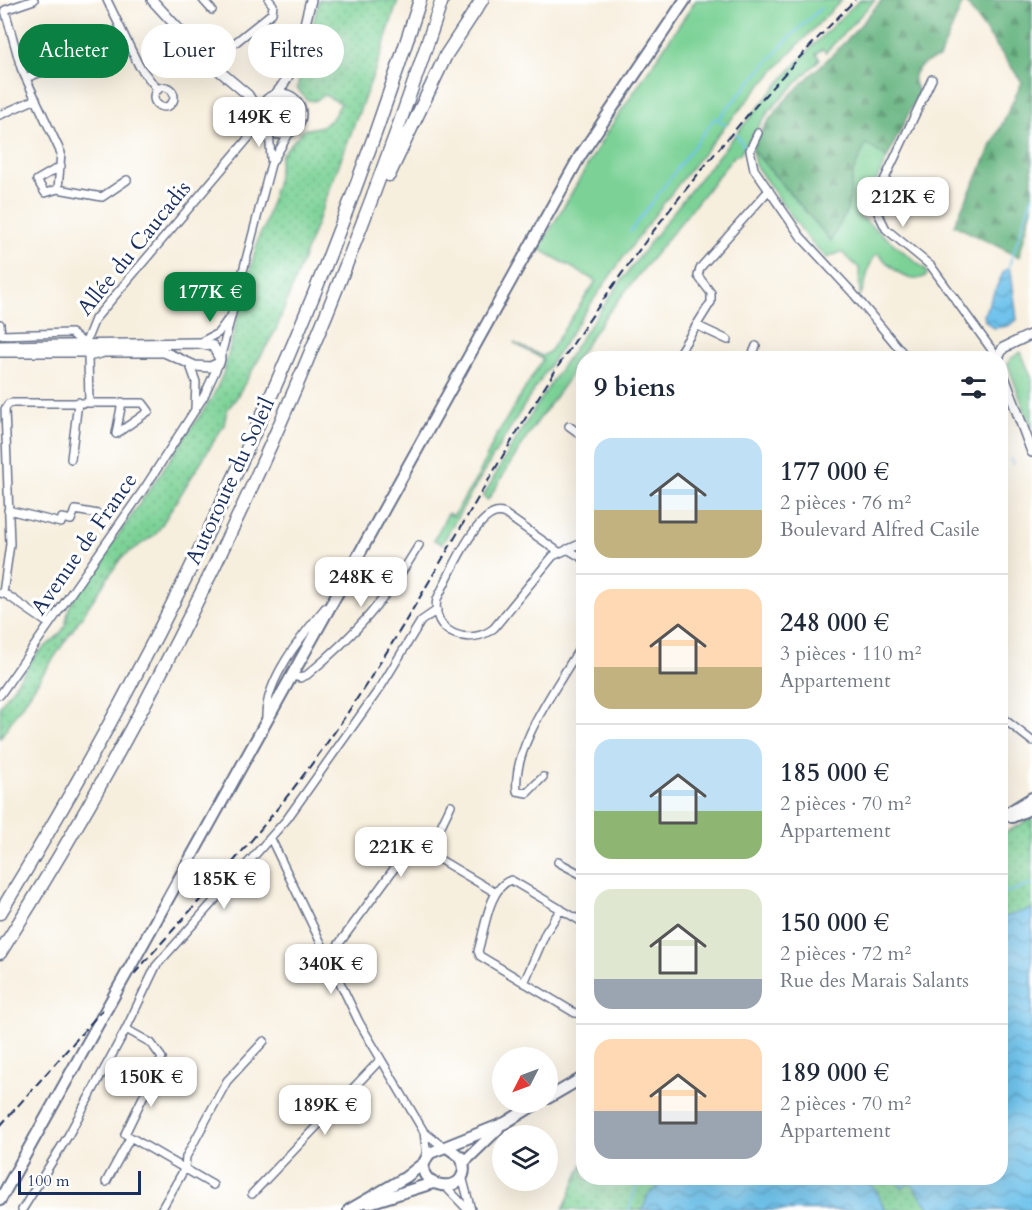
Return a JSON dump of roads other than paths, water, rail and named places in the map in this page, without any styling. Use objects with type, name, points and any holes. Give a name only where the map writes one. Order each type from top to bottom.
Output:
[{"type":"highway","points":[[402,56],[413,0]]},
{"type":"highway","name":"Autoroute du Soleil","points":[[0,913],[106,732],[161,627],[237,471],[319,281],[402,56],[420,0]]},
{"type":"highway","name":"Autoroute du Soleil","points":[[0,953],[46,881],[138,718],[252,487],[358,238],[442,0]]},
{"type":"highway","points":[[358,238],[440,65],[482,0]]},
{"type":"main road","points":[[0,1200],[580,156],[685,0]]},
{"type":"main road","points":[[1008,814],[1032,798]]},
{"type":"main road","points":[[1008,817],[1032,808]]},
{"type":"main road","points":[[558,1092],[576,1082]]},
{"type":"main road","points":[[352,1209],[406,1177],[434,1150],[505,1123],[521,1113]]},
{"type":"main road","points":[[426,1159],[425,1174],[433,1183],[446,1187],[458,1181],[462,1176],[464,1163],[505,1123]]},
{"type":"main road","points":[[446,1147],[458,1153],[464,1163]]},
{"type":"main road","points":[[352,1209],[433,1183]]},
{"type":"street","points":[[18,55],[2,10],[34,0]]},
{"type":"street","points":[[107,0],[139,66],[158,90]]},
{"type":"street","points":[[152,0],[174,24]]},
{"type":"street","points":[[203,0],[212,10]]},
{"type":"street","points":[[236,42],[272,13],[273,5],[269,0]]},
{"type":"street","points":[[305,24],[311,0]]},
{"type":"street","points":[[26,78],[61,153],[58,189]]},
{"type":"street","points":[[228,78],[248,94],[264,122],[279,134],[290,132]]},
{"type":"street","points":[[271,164],[262,104],[288,78]]},
{"type":"street","points":[[271,164],[301,116],[294,98],[293,78]]},
{"type":"street","points":[[932,79],[879,191],[878,213],[891,233],[931,266],[991,351]]},
{"type":"street","points":[[248,94],[294,98]]},
{"type":"street","points":[[0,115],[36,99]]},
{"type":"street","name":"Allée du Caucadis","points":[[85,344],[94,319],[264,122]]},
{"type":"street","points":[[758,133],[751,144],[750,156],[754,169],[801,237],[852,292],[901,351]]},
{"type":"street","name":"Avenue de France","points":[[0,695],[195,411],[220,361],[271,164]]},
{"type":"street","points":[[61,166],[37,180],[45,193],[58,189],[102,197],[127,180]]},
{"type":"street","points":[[681,351],[698,326],[712,297],[698,276],[700,268],[769,190]]},
{"type":"street","points":[[195,411],[196,382],[187,363],[193,344],[218,333],[232,314]]},
{"type":"street","points":[[0,324],[1,335],[71,333],[85,344]]},
{"type":"street","points":[[698,326],[728,340]]},
{"type":"street","points":[[1001,351],[1032,334]]},
{"type":"street","points":[[0,346],[193,344],[213,346],[220,361],[208,367],[187,363],[164,352],[0,352]]},
{"type":"street","points":[[754,351],[756,346]]},
{"type":"street","points":[[89,402],[88,357],[108,352]]},
{"type":"street","points":[[1008,388],[1032,452]]},
{"type":"street","points":[[71,459],[78,402]]},
{"type":"street","points":[[49,624],[2,593],[10,544],[3,478],[5,409],[8,404],[78,402],[122,402],[142,403],[149,411],[116,434],[122,402]]},
{"type":"street","points":[[569,426],[576,431]]},
{"type":"street","points":[[8,510],[61,523],[62,518],[71,520],[75,510],[98,514]]},
{"type":"street","points":[[559,552],[505,514],[496,511],[476,528],[437,599],[437,610],[446,628],[454,635],[468,639],[484,635],[494,628],[550,559],[559,552],[576,545]]},
{"type":"street","points":[[293,676],[300,678],[307,675],[366,621],[392,589],[419,545]]},
{"type":"street","points":[[567,549],[576,554]]},
{"type":"street","points":[[266,722],[266,705],[282,670],[309,627],[339,590]]},
{"type":"street","points":[[22,1210],[68,1136],[126,1029],[156,966],[271,839],[330,762],[382,685],[421,621],[437,610]]},
{"type":"street","points":[[543,777],[527,793],[517,791],[517,780],[528,739],[576,654]]},
{"type":"street","points":[[1008,723],[1032,741]]},
{"type":"street","points":[[428,853],[451,805]]},
{"type":"street","points":[[271,839],[327,960],[380,1060],[424,1132],[446,1147]]},
{"type":"street","points":[[327,960],[407,849],[413,846],[496,893]]},
{"type":"street","points":[[558,862],[576,872]]},
{"type":"street","points":[[576,918],[516,880],[504,883],[496,893],[479,954],[576,1013]]},
{"type":"street","points":[[524,983],[546,932],[561,909]]},
{"type":"street","points":[[126,1029],[151,1043],[162,1058],[125,1134],[213,1185]]},
{"type":"street","points":[[161,1210],[185,1168],[186,1157],[227,1081],[264,1041]]},
{"type":"street","points":[[252,1194],[380,1060]]},
{"type":"street","points":[[424,1132],[426,1159]]},
{"type":"street","points":[[106,1182],[130,1138]]},
{"type":"street","points":[[462,1176],[469,1210]]},
{"type":"street","points":[[446,1187],[469,1210]]},
{"type":"water","points":[[1008,268],[1011,271],[1017,320],[1008,326],[994,328],[985,321],[984,314],[1004,271]]},
{"type":"water","points":[[1032,909],[1032,1210],[931,1210],[913,1185],[1008,1185],[1008,916]]},
{"type":"water","points":[[660,1185],[871,1185],[876,1190],[885,1210],[643,1210],[648,1195]]},
{"type":"waterway","points":[[719,118],[788,39],[821,8]]},
{"type":"waterway","points":[[630,232],[715,118],[726,125]]},
{"type":"waterway","points":[[736,134],[744,146]]},
{"type":"waterway","points":[[1008,270],[1032,196]]},
{"type":"waterway","points":[[1010,459],[1013,464]]},
{"type":"waterway","points":[[1008,892],[1032,885]]},
{"type":"waterway","points":[[629,1210],[637,1185]]},
{"type":"railway","points":[[0,1126],[234,861],[320,753],[397,635],[531,409],[626,268],[735,129],[855,0]]}]
